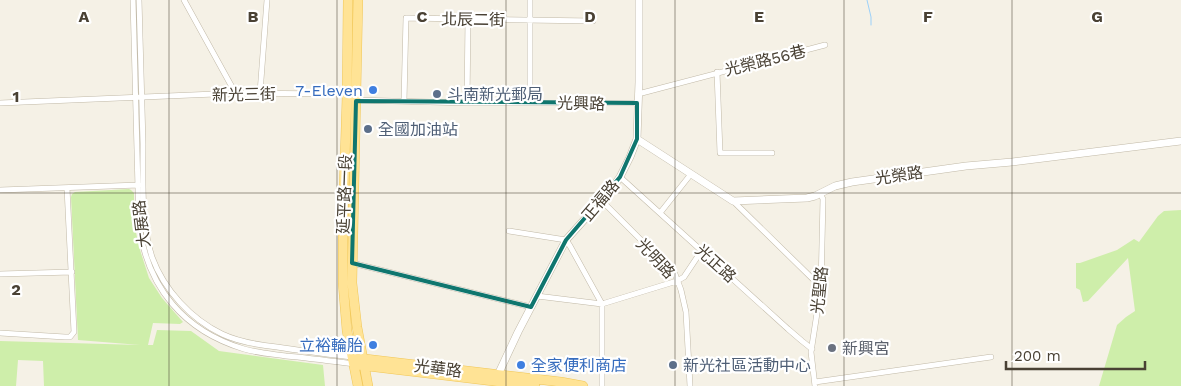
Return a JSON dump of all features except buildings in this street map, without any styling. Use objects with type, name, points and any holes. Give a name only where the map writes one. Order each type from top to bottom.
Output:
[{"type":"main road","name":"延平路一段","points":[[348,0],[342,264],[344,309],[358,386]]},
{"type":"main road","name":"延平路一段","points":[[358,0],[352,283],[357,327],[368,386]]},
{"type":"main road","points":[[345,160],[355,161]]},
{"type":"main road","points":[[343,220],[354,220]]},
{"type":"main road","name":"光華路","points":[[353,361],[496,378],[561,382],[583,386]]},
{"type":"main road","name":"光華路","points":[[496,378],[535,386]]},
{"type":"street","name":"大展路","points":[[133,0],[135,97],[140,185],[153,258],[164,281],[180,303],[192,314],[202,323],[222,334],[254,344],[353,361]]},
{"type":"street","name":"大展路","points":[[139,0],[142,96],[140,185]]},
{"type":"street","points":[[184,0],[232,87],[233,93]]},
{"type":"street","points":[[260,93],[267,0]]},
{"type":"street","points":[[530,0],[530,102]]},
{"type":"street","name":"正福路","points":[[496,378],[566,240],[602,201],[620,177],[630,157],[636,139],[639,0]]},
{"type":"street","name":"北辰二街","points":[[404,101],[406,18],[593,21]]},
{"type":"street","points":[[467,102],[468,19]]},
{"type":"street","name":"光榮路56巷","points":[[772,153],[720,153],[717,72],[825,45]]},
{"type":"street","points":[[638,94],[717,72]]},
{"type":"street","name":"新光三街","points":[[0,103],[233,93],[347,95]]},
{"type":"street","name":"光興路","points":[[347,95],[356,100],[637,104]]},
{"type":"street","points":[[636,139],[733,201],[821,287]]},
{"type":"street","name":"光榮路","points":[[733,201],[808,198],[835,186],[852,182],[966,166],[1181,141]]},
{"type":"street","points":[[660,213],[691,174]]},
{"type":"street","name":"光正路","points":[[620,177],[795,335],[812,348]]},
{"type":"street","points":[[0,190],[140,185]]},
{"type":"street","points":[[0,333],[70,337],[74,332],[67,188]]},
{"type":"street","name":"光聖路","points":[[815,384],[812,348],[821,287],[823,199],[820,193]]},
{"type":"street","name":"光明路","points":[[602,201],[675,274],[686,312],[690,386]]},
{"type":"street","points":[[509,231],[566,240],[570,246],[602,304],[602,386]]},
{"type":"street","points":[[537,296],[602,304],[684,278],[702,250]]},
{"type":"street","points":[[352,263],[530,308]]},
{"type":"street","points":[[0,274],[72,272]]},
{"type":"street","points":[[815,384],[991,357]]},
{"type":"highlighted area","points":[[356,101],[637,103],[637,139],[620,177],[566,240],[531,307],[352,263]]},
{"type":"green space","points":[[129,189],[134,193],[134,224],[149,278],[162,298],[183,322],[180,324],[153,323],[148,345],[153,345],[157,330],[191,331],[219,351],[323,365],[325,386],[44,386],[43,361],[18,360],[16,386],[0,386],[0,341],[140,345],[78,340],[72,194],[75,192]]},
{"type":"green space","points":[[1181,210],[1181,386],[1099,386],[1117,325],[1135,311],[1128,258],[1088,301],[1083,302],[1080,290],[1076,288],[1076,263],[1117,250],[1134,239],[1139,242],[1158,216],[1164,211]]},
{"type":"waterway","points":[[867,0],[871,25]]},
{"type":"place","name":"7-Eleven","points":[[373,90]]},
{"type":"place","name":"斗南新光郵局","points":[[437,94]]},
{"type":"place","name":"全國加油站","points":[[368,129]]},
{"type":"place","name":"立裕輪胎","points":[[373,345]]},
{"type":"place","name":"新興宮","points":[[832,348]]},
{"type":"place","name":"全家便利商店","points":[[521,365]]},
{"type":"place","name":"新光社區活動中心","points":[[673,365]]}]
